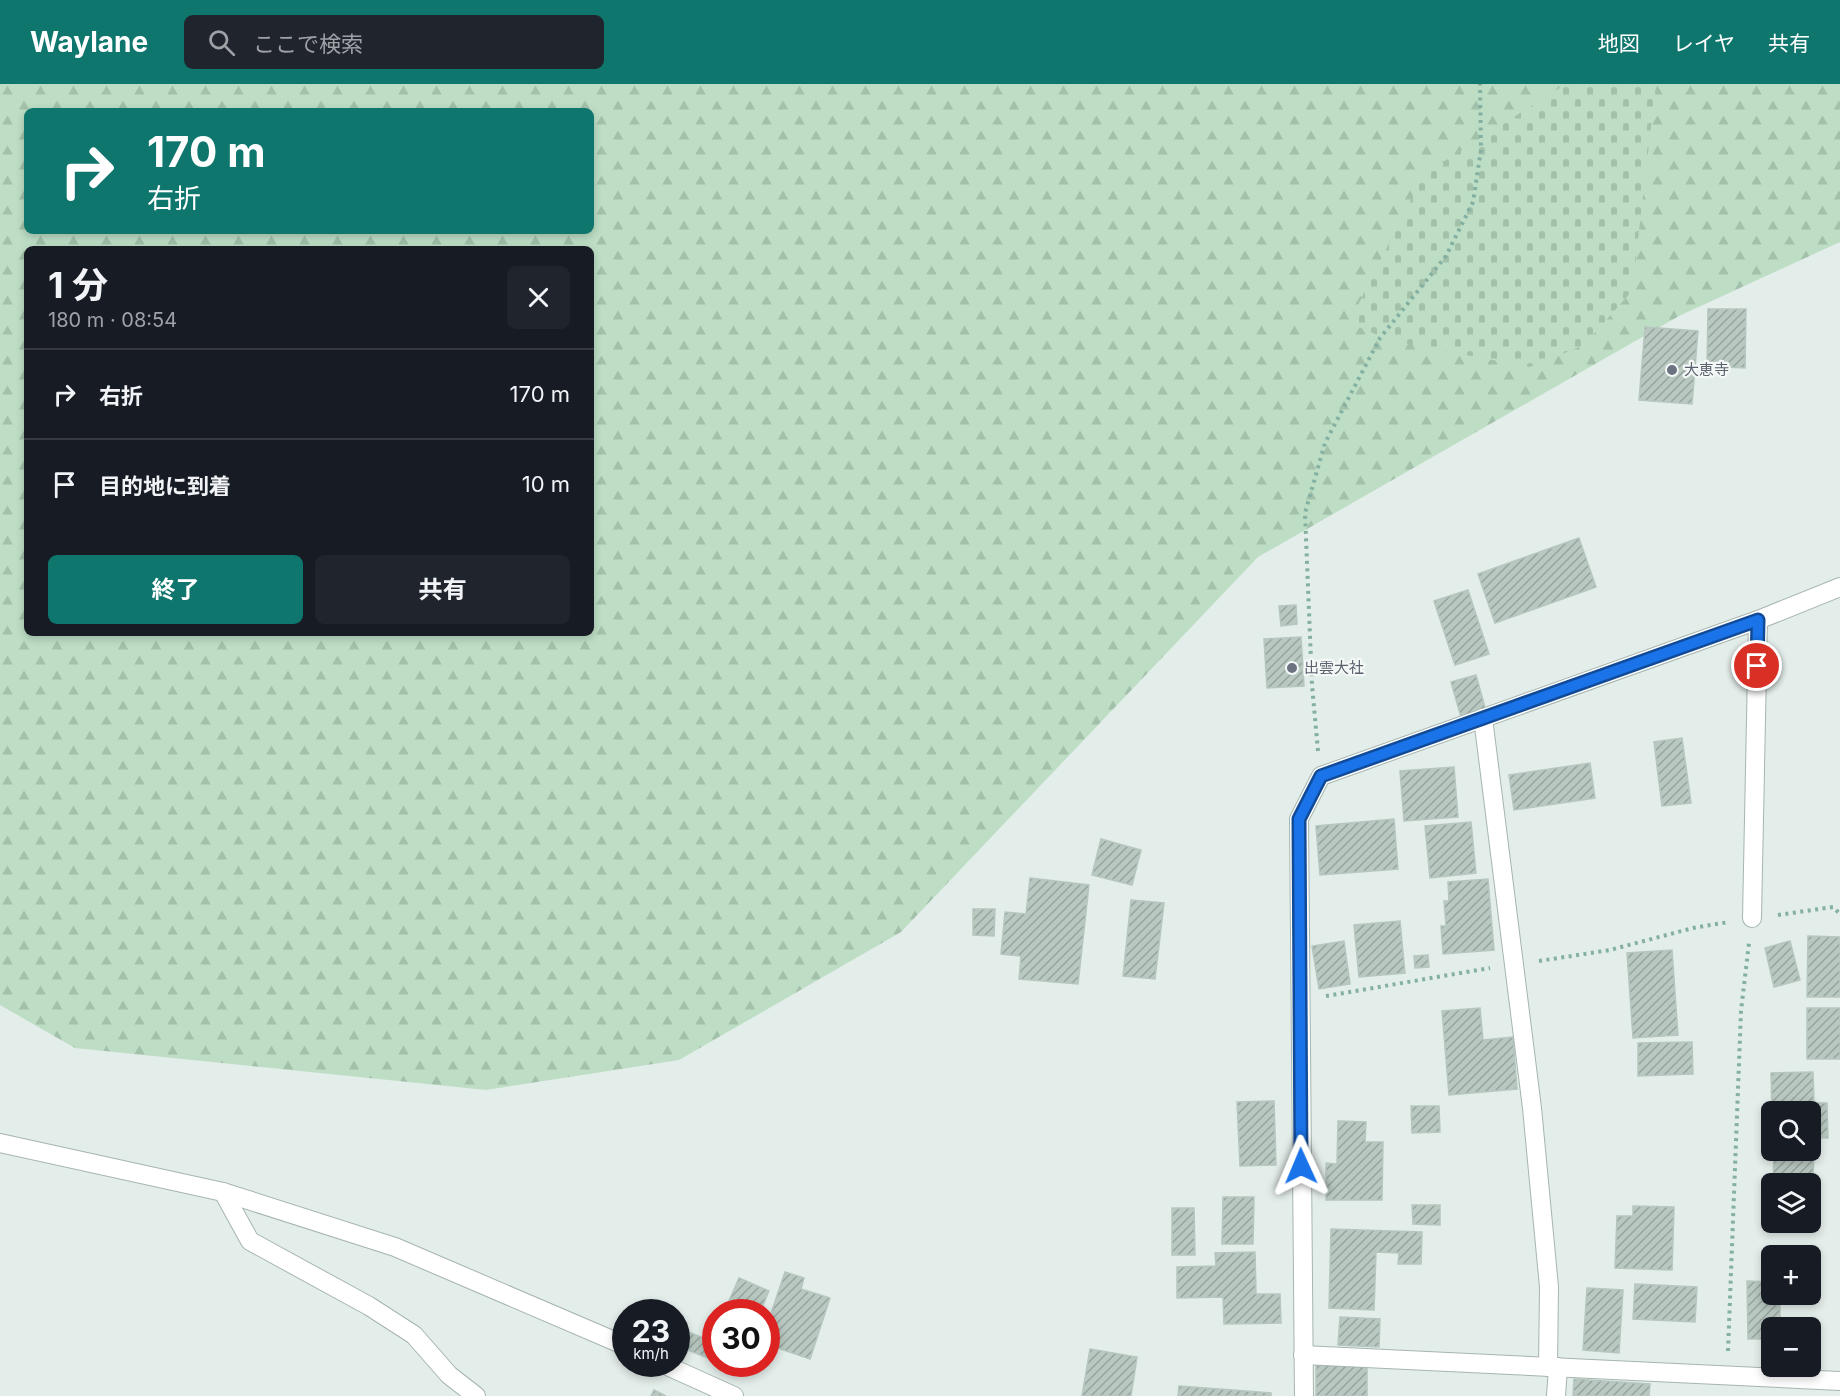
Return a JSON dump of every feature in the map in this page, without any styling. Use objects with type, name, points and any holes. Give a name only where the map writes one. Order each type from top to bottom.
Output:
[{"type":"street","points":[[1304,1396],[1299,819],[1321,776],[1758,620],[1840,587]]},
{"type":"street","points":[[1752,918],[1758,620]]},
{"type":"street","points":[[1483,718],[1532,1108],[1549,1287],[1556,1396]]},
{"type":"street","points":[[0,1143],[223,1192],[395,1247],[612,1340]]},
{"type":"street","points":[[223,1192],[250,1241],[369,1306],[414,1335],[449,1375],[476,1396]]},
{"type":"street","points":[[1304,1355],[1840,1381]]},
{"type":"street","points":[[690,1376],[734,1396]]},
{"type":"path","points":[[1321,776],[1312,685],[1305,513],[1325,443],[1380,338],[1446,256],[1473,201],[1481,150],[1480,84]]},
{"type":"path","points":[[1726,1376],[1733,1260],[1741,1011],[1752,918],[1833,908],[1840,914]]},
{"type":"green space","points":[[0,84],[1840,84],[1840,242],[1679,316],[1258,557],[901,932],[679,1060],[486,1090],[75,1048],[0,1005]]},
{"type":"green space","points":[[1566,84],[1656,84],[1632,291],[1584,345],[1530,367],[1392,341],[1349,323],[1424,174]]},
{"type":"building","points":[[1708,309],[1746,309],[1745,368],[1707,366]]},
{"type":"building","points":[[1645,327],[1698,331],[1692,404],[1639,400]]},
{"type":"building","points":[[1579,538],[1596,587],[1495,623],[1478,574]]},
{"type":"building","points":[[1468,590],[1489,654],[1455,665],[1434,601]]},
{"type":"building","points":[[1296,605],[1297,624],[1281,626],[1279,606]]},
{"type":"building","points":[[1301,637],[1304,686],[1267,688],[1264,639]]},
{"type":"building","points":[[1476,675],[1486,711],[1461,717],[1451,682]]},
{"type":"building","points":[[1682,738],[1691,803],[1662,806],[1654,742]]},
{"type":"building","points":[[1590,763],[1595,798],[1514,810],[1509,775]]},
{"type":"building","points":[[1454,767],[1458,817],[1404,821],[1400,771]]},
{"type":"building","points":[[1394,819],[1398,869],[1320,875],[1316,826]]},
{"type":"building","points":[[1471,822],[1476,873],[1430,878],[1425,826]]},
{"type":"building","points":[[1101,839],[1141,850],[1132,885],[1092,875]]},
{"type":"building","points":[[1030,878],[1089,885],[1078,984],[1019,979],[1021,956],[1001,954],[1005,912],[1026,914]]},
{"type":"building","points":[[1488,879],[1494,950],[1443,954],[1441,926],[1446,926],[1444,901],[1449,901],[1448,882]]},
{"type":"building","points":[[1131,900],[1164,903],[1155,979],[1123,976]]},
{"type":"building","points":[[973,909],[995,909],[994,936],[973,935]]},
{"type":"building","points":[[1400,921],[1405,973],[1359,977],[1354,925]]},
{"type":"building","points":[[1808,936],[1840,937],[1840,997],[1807,997]]},
{"type":"building","points":[[1344,941],[1350,984],[1319,989],[1312,946]]},
{"type":"building","points":[[1790,941],[1800,980],[1774,987],[1765,948]]},
{"type":"building","points":[[1672,950],[1678,1035],[1633,1038],[1627,953]]},
{"type":"building","points":[[1428,955],[1429,967],[1415,968],[1414,956]]},
{"type":"building","points":[[1480,1008],[1483,1040],[1513,1037],[1517,1089],[1449,1095],[1442,1011]]},
{"type":"building","points":[[1807,1008],[1840,1008],[1840,1059],[1807,1059]]},
{"type":"building","points":[[1692,1042],[1693,1074],[1638,1076],[1638,1043]]},
{"type":"building","points":[[1813,1072],[1814,1101],[1772,1101],[1771,1073]]},
{"type":"building","points":[[1274,1101],[1276,1165],[1240,1166],[1237,1102]]},
{"type":"building","points":[[1821,1103],[1827,1103],[1828,1138],[1821,1138]]},
{"type":"building","points":[[1411,1106],[1439,1106],[1440,1132],[1412,1133]]},
{"type":"building","points":[[1338,1121],[1366,1122],[1365,1142],[1383,1142],[1382,1200],[1326,1200],[1326,1163],[1337,1164]]},
{"type":"building","points":[[1774,1161],[1814,1161],[1813,1173],[1773,1173]]},
{"type":"building","points":[[1223,1197],[1254,1197],[1253,1244],[1222,1244]]},
{"type":"building","points":[[1412,1205],[1440,1205],[1440,1225],[1413,1224]]},
{"type":"building","points":[[1633,1206],[1674,1207],[1672,1270],[1615,1268],[1617,1216],[1633,1216]]},
{"type":"building","points":[[1172,1208],[1194,1208],[1195,1255],[1172,1255]]},
{"type":"building","points":[[1331,1229],[1422,1232],[1421,1264],[1398,1264],[1399,1253],[1376,1252],[1374,1310],[1329,1308]]},
{"type":"building","points":[[1255,1252],[1256,1294],[1280,1294],[1281,1323],[1224,1324],[1223,1297],[1177,1298],[1177,1267],[1216,1266],[1215,1253]]},
{"type":"building","points":[[785,1272],[804,1278],[801,1289],[830,1298],[810,1359],[780,1349],[780,1299],[776,1299]]},
{"type":"building","points":[[739,1278],[769,1291],[766,1299],[730,1299]]},
{"type":"building","points":[[1747,1281],[1761,1282],[1761,1305],[1780,1305],[1780,1317],[1761,1317],[1761,1339],[1748,1339]]},
{"type":"building","points":[[1635,1284],[1697,1287],[1695,1322],[1633,1319]]},
{"type":"building","points":[[1587,1288],[1623,1290],[1619,1353],[1583,1350]]},
{"type":"building","points":[[1340,1317],[1380,1319],[1379,1347],[1338,1345]]},
{"type":"building","points":[[690,1333],[702,1337],[702,1356],[690,1351]]},
{"type":"building","points":[[1090,1349],[1137,1357],[1131,1396],[1082,1396]]},
{"type":"building","points":[[1316,1365],[1367,1365],[1367,1396],[1316,1396]]},
{"type":"building","points":[[1574,1379],[1650,1384],[1649,1396],[1573,1396]]},
{"type":"building","points":[[1179,1386],[1271,1393],[1271,1396],[1178,1396]]},
{"type":"building","points":[[654,1390],[666,1396],[651,1396]]},
{"type":"place","name":"大恵寺","points":[[1672,370]]},
{"type":"place","name":"出雲大社","points":[[1292,668]]},
{"type":"route","points":[[1301,1166],[1299,819],[1321,776],[1758,620],[1757,666]]}]
